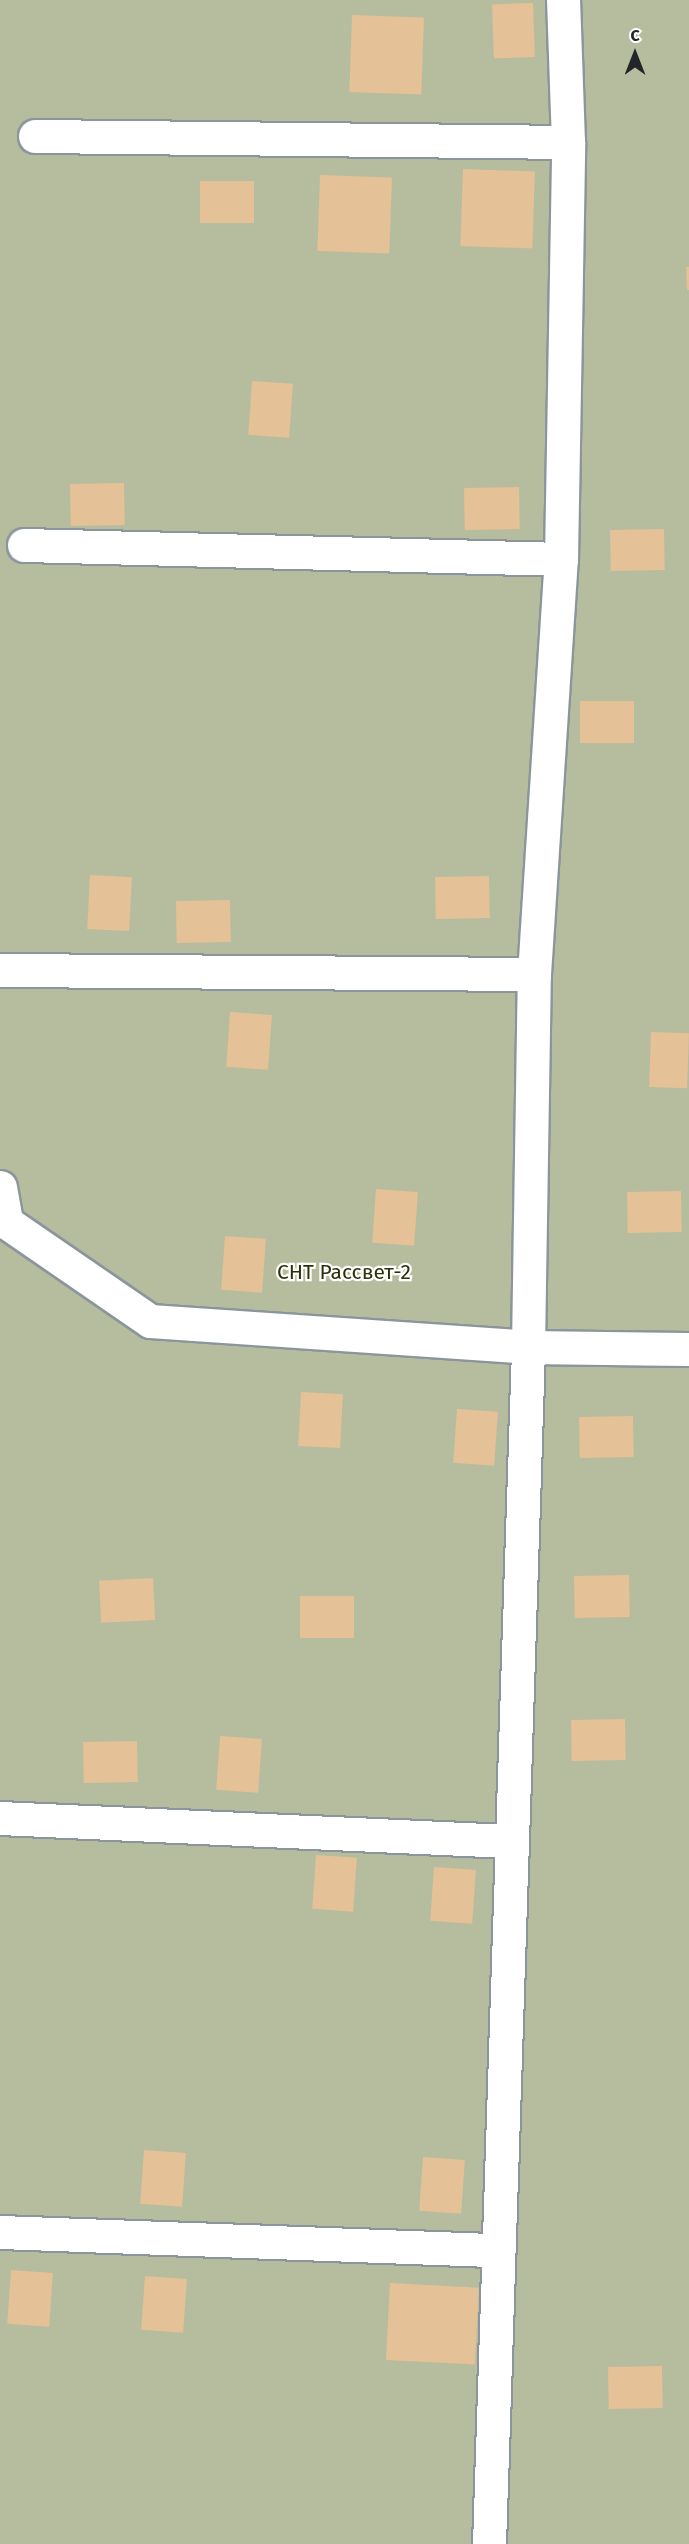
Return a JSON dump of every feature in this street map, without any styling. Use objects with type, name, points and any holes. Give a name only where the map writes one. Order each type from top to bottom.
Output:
[{"type":"street","points":[[489,2544],[509,1841],[528,1347],[534,974],[561,559],[568,142],[563,0]]},
{"type":"street","points":[[35,136],[568,142]]},
{"type":"street","points":[[24,545],[561,559]]},
{"type":"street","points":[[0,970],[534,974]]},
{"type":"street","points":[[0,1187],[6,1222],[150,1321],[528,1347],[689,1349]]},
{"type":"street","points":[[0,1818],[509,1841]]},
{"type":"street","points":[[0,2232],[497,2250]]},
{"type":"green space","name":"СНТ Рассвет-2","points":[[0,0],[689,0],[689,2544],[0,2544]]},
{"type":"building","points":[[533,3],[535,57],[494,58],[492,4]]},
{"type":"building","points":[[352,15],[424,18],[421,94],[349,92]]},
{"type":"building","points":[[463,169],[535,172],[532,248],[460,246]]},
{"type":"building","points":[[320,175],[392,178],[389,253],[317,251]]},
{"type":"building","points":[[200,181],[254,181],[254,223],[200,223]]},
{"type":"building","points":[[686,267],[689,267],[689,290],[687,290]]},
{"type":"building","points":[[252,381],[293,384],[289,438],[248,435]]},
{"type":"building","points":[[124,483],[125,525],[71,526],[70,484]]},
{"type":"building","points":[[519,487],[520,529],[465,530],[464,488]]},
{"type":"building","points":[[664,529],[665,570],[611,571],[610,530]]},
{"type":"building","points":[[580,701],[634,701],[634,743],[580,743]]},
{"type":"building","points":[[90,875],[132,877],[129,931],[87,929]]},
{"type":"building","points":[[489,876],[490,918],[436,919],[435,877]]},
{"type":"building","points":[[230,900],[231,942],[177,943],[176,901]]},
{"type":"building","points":[[230,1012],[272,1015],[268,1070],[226,1067]]},
{"type":"building","points":[[651,1032],[689,1033],[687,1088],[649,1087]]},
{"type":"building","points":[[376,1189],[418,1192],[414,1246],[372,1243]]},
{"type":"building","points":[[681,1191],[682,1232],[628,1233],[627,1192]]},
{"type":"building","points":[[225,1236],[266,1239],[262,1293],[221,1290]]},
{"type":"building","points":[[301,1392],[343,1394],[340,1448],[298,1446]]},
{"type":"building","points":[[457,1409],[498,1412],[494,1466],[453,1463]]},
{"type":"building","points":[[633,1416],[634,1457],[580,1458],[579,1417]]},
{"type":"building","points":[[629,1575],[630,1617],[575,1618],[574,1576]]},
{"type":"building","points":[[153,1578],[155,1620],[101,1623],[99,1581]]},
{"type":"building","points":[[300,1596],[354,1596],[354,1638],[300,1638]]},
{"type":"building","points":[[625,1719],[626,1760],[572,1761],[571,1720]]},
{"type":"building","points":[[220,1736],[262,1739],[258,1793],[216,1790]]},
{"type":"building","points":[[137,1741],[138,1782],[84,1783],[83,1742]]},
{"type":"building","points":[[316,1855],[357,1858],[353,1912],[312,1909]]},
{"type":"building","points":[[434,1867],[476,1870],[472,1924],[430,1921]]},
{"type":"building","points":[[144,2150],[186,2153],[182,2207],[140,2204]]},
{"type":"building","points":[[423,2157],[465,2160],[461,2214],[419,2211]]},
{"type":"building","points":[[11,2270],[53,2273],[49,2327],[7,2324]]},
{"type":"building","points":[[145,2276],[187,2279],[183,2333],[141,2330]]},
{"type":"building","points":[[390,2283],[479,2288],[475,2365],[386,2360]]},
{"type":"building","points":[[662,2366],[663,2408],[609,2409],[608,2367]]}]
